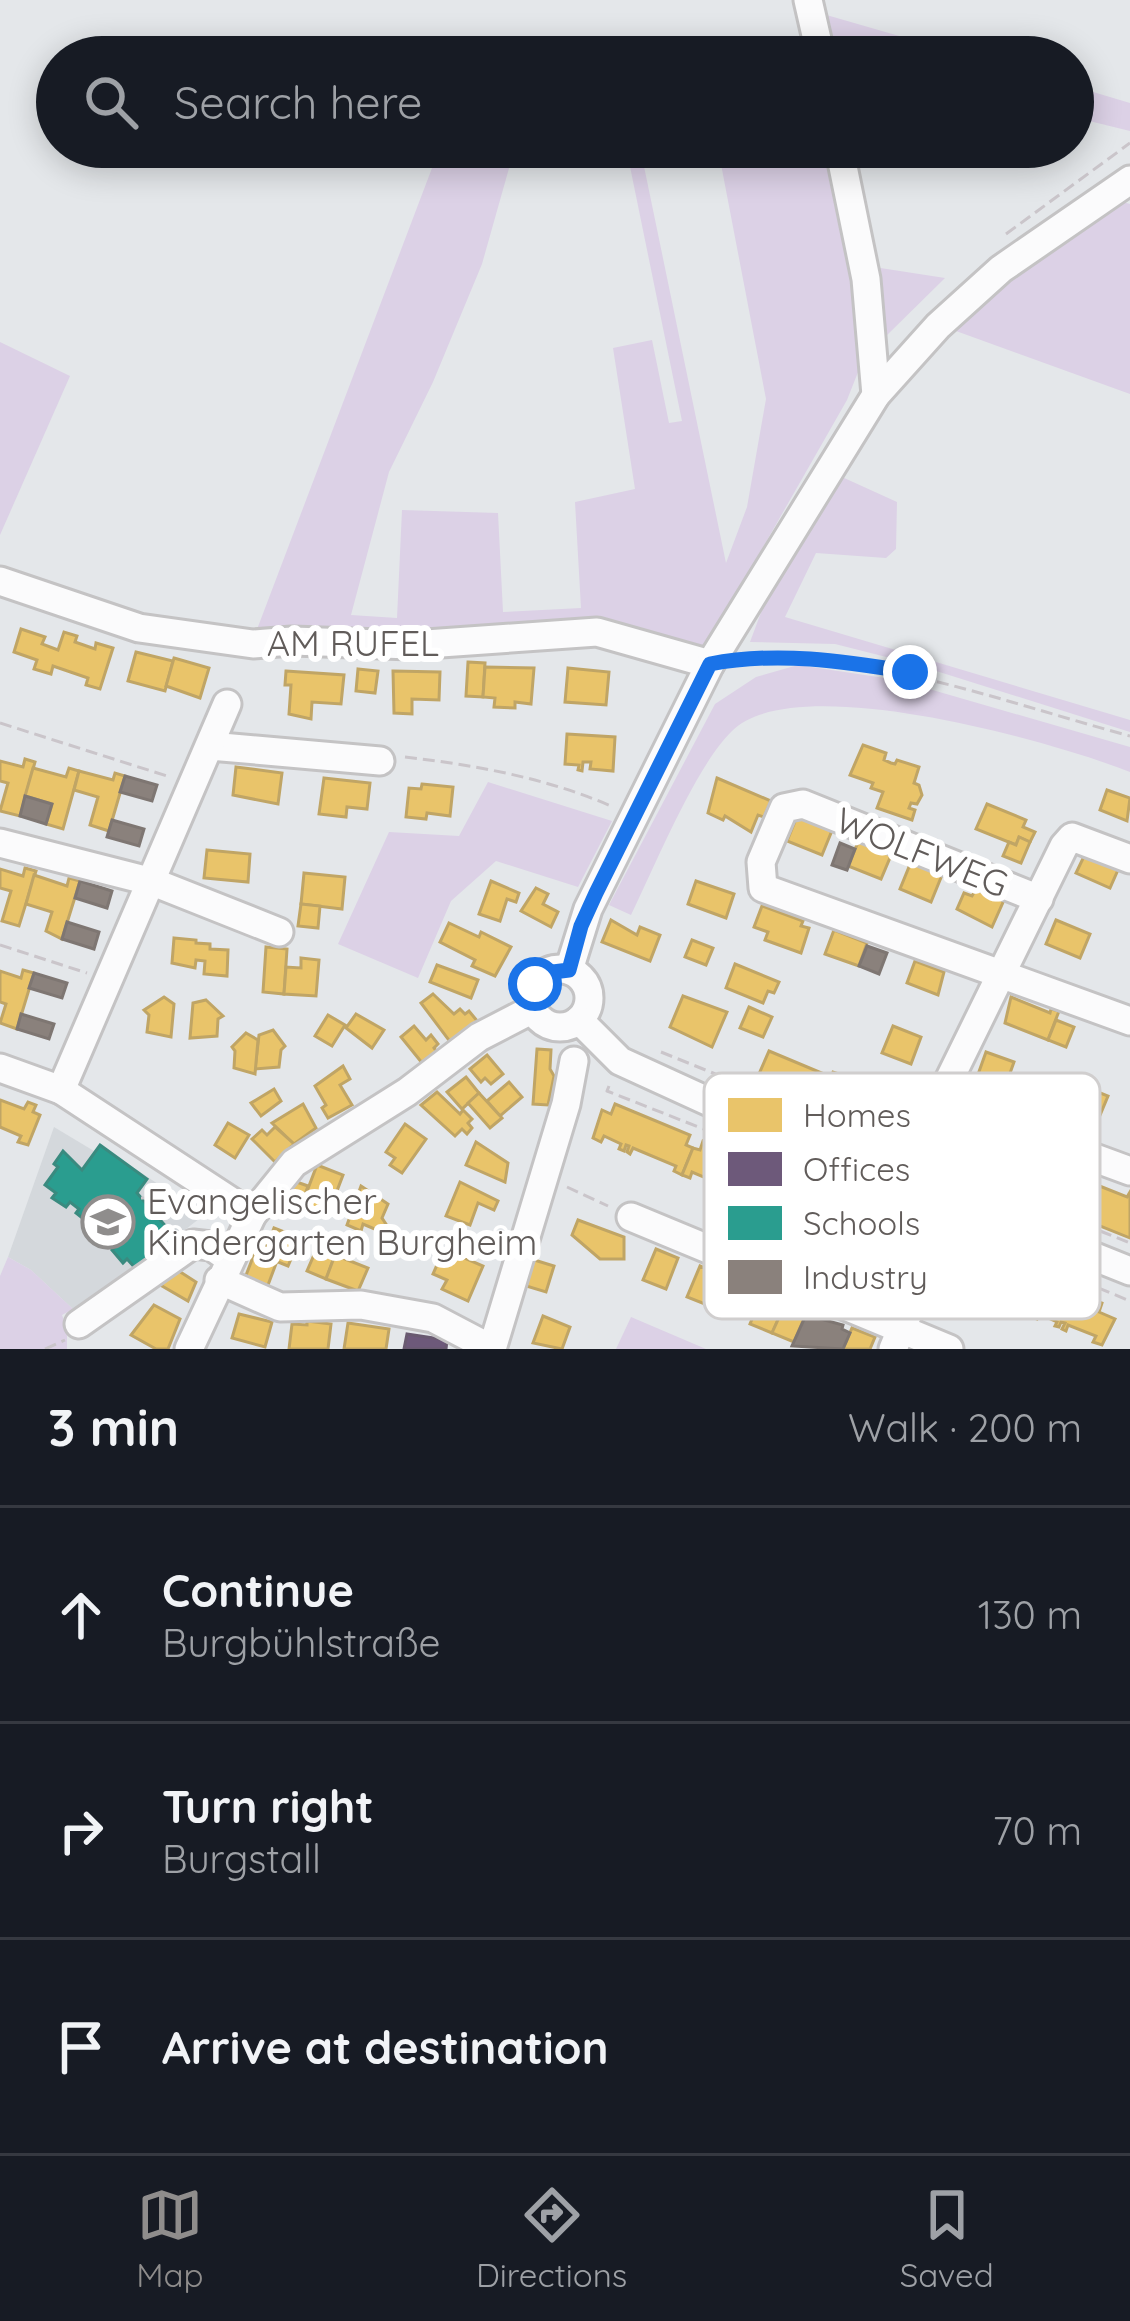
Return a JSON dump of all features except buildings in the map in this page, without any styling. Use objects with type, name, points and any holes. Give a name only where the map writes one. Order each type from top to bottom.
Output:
[{"type":"street","points":[[808,0],[816,36]]},
{"type":"street","points":[[843,168],[866,279],[876,395]]},
{"type":"street","points":[[569,970],[581,926],[710,664],[876,395],[938,326],[1001,268],[1130,180]]},
{"type":"street","name":"AM RUFEL","points":[[0,581],[139,628],[253,644],[412,645],[597,632],[710,664]]},
{"type":"street","points":[[62,1090],[227,704]]},
{"type":"street","points":[[210,746],[380,761]]},
{"type":"street","name":"WOLFWEG","points":[[1001,974],[763,888],[761,862],[784,808],[803,804],[1039,899]]},
{"type":"street","points":[[953,1073],[1064,845],[1072,837],[1130,859]]},
{"type":"street","points":[[0,843],[153,882],[279,932]]},
{"type":"street","points":[[554,970],[569,970],[583,981],[589,996],[579,1020],[566,1027],[553,1026],[533,1009],[532,990],[538,979],[554,970]]},
{"type":"street","points":[[1001,974],[1130,1021]]},
{"type":"street","points":[[189,1349],[252,1214],[294,1163],[406,1092],[479,1037],[533,1009]]},
{"type":"street","points":[[579,1020],[620,1061],[704,1096]]},
{"type":"street","points":[[79,1324],[194,1244],[211,1246],[225,1270],[280,1307],[361,1305],[433,1318],[492,1349],[566,1104],[574,1060]]},
{"type":"street","points":[[0,1067],[62,1090],[252,1214]]},
{"type":"street","points":[[1100,1160],[1130,1171]]},
{"type":"street","points":[[632,1217],[704,1250]]},
{"type":"street","points":[[1100,1261],[1130,1270]]},
{"type":"street","points":[[852,1319],[897,1340],[949,1349]]},
{"type":"path","points":[[710,664],[743,658],[824,658],[910,672],[1130,736]]},
{"type":"path","points":[[0,723],[191,784]]},
{"type":"path","points":[[380,761],[380,754],[458,764],[583,794],[634,816]]},
{"type":"path","points":[[0,945],[111,981]]},
{"type":"path","points":[[661,1052],[704,1075]]},
{"type":"path","points":[[620,1061],[608,1090],[704,1128]]},
{"type":"path","points":[[639,1114],[643,1104]]},
{"type":"path","points":[[544,1176],[632,1217]]},
{"type":"path","points":[[141,1198],[154,1198],[167,1210],[181,1214],[214,1190]]},
{"type":"path","points":[[1100,1235],[1130,1243]]},
{"type":"path","points":[[1100,1289],[1130,1301]]},
{"type":"shaded area","points":[[823,14],[899,36],[828,36]]},
{"type":"shaded area","points":[[1094,92],[1130,103],[1130,131],[1094,122]]},
{"type":"shaded area","points":[[432,168],[509,168],[482,264],[389,472],[351,615],[397,618],[402,510],[498,513],[503,612],[581,608],[575,502],[635,489],[613,348],[652,340],[669,423],[682,421],[630,168],[644,168],[726,563],[747,507],[766,399],[722,168],[837,168],[850,237],[862,362],[847,400],[702,654],[604,626],[415,639],[256,632]]},
{"type":"shaded area","points":[[1116,200],[1130,204],[1130,394],[956,331],[1017,271]]},
{"type":"shaded area","points":[[874,267],[945,278],[882,340]]},
{"type":"shaded area","points":[[0,342],[70,376],[0,535]]},
{"type":"shaded area","points":[[842,477],[897,502],[896,549],[886,558],[816,553],[785,617],[1130,720],[1130,732],[835,644],[750,642],[766,599]]},
{"type":"shaded area","points":[[798,665],[898,680],[1130,747],[1130,772],[1045,744],[926,717],[866,708],[810,707],[764,713],[732,731],[704,768],[631,915],[609,905],[715,704],[756,677]]},
{"type":"shaded area","points":[[488,782],[612,821],[578,887],[496,861],[451,901],[418,978],[338,944],[389,832],[459,836]]},
{"type":"shaded area","name":"Evangelischer Kindergarten Burgheim","points":[[54,1127],[94,1151],[100,1145],[204,1215],[186,1229],[187,1236],[109,1296],[73,1309],[31,1270],[8,1257]]},
{"type":"shaded area","points":[[8,1257],[31,1270],[73,1309],[62,1315],[67,1349],[0,1349],[0,1276]]},
{"type":"shaded area","points":[[631,1317],[706,1349],[616,1349]]},
{"type":"place","name":"Evangelischer Kindergarten Burgheim","points":[[108,1222]]},
{"type":"route","points":[[535,984],[545,973],[569,970],[596,893],[710,664],[743,658],[824,658],[910,672]]}]
